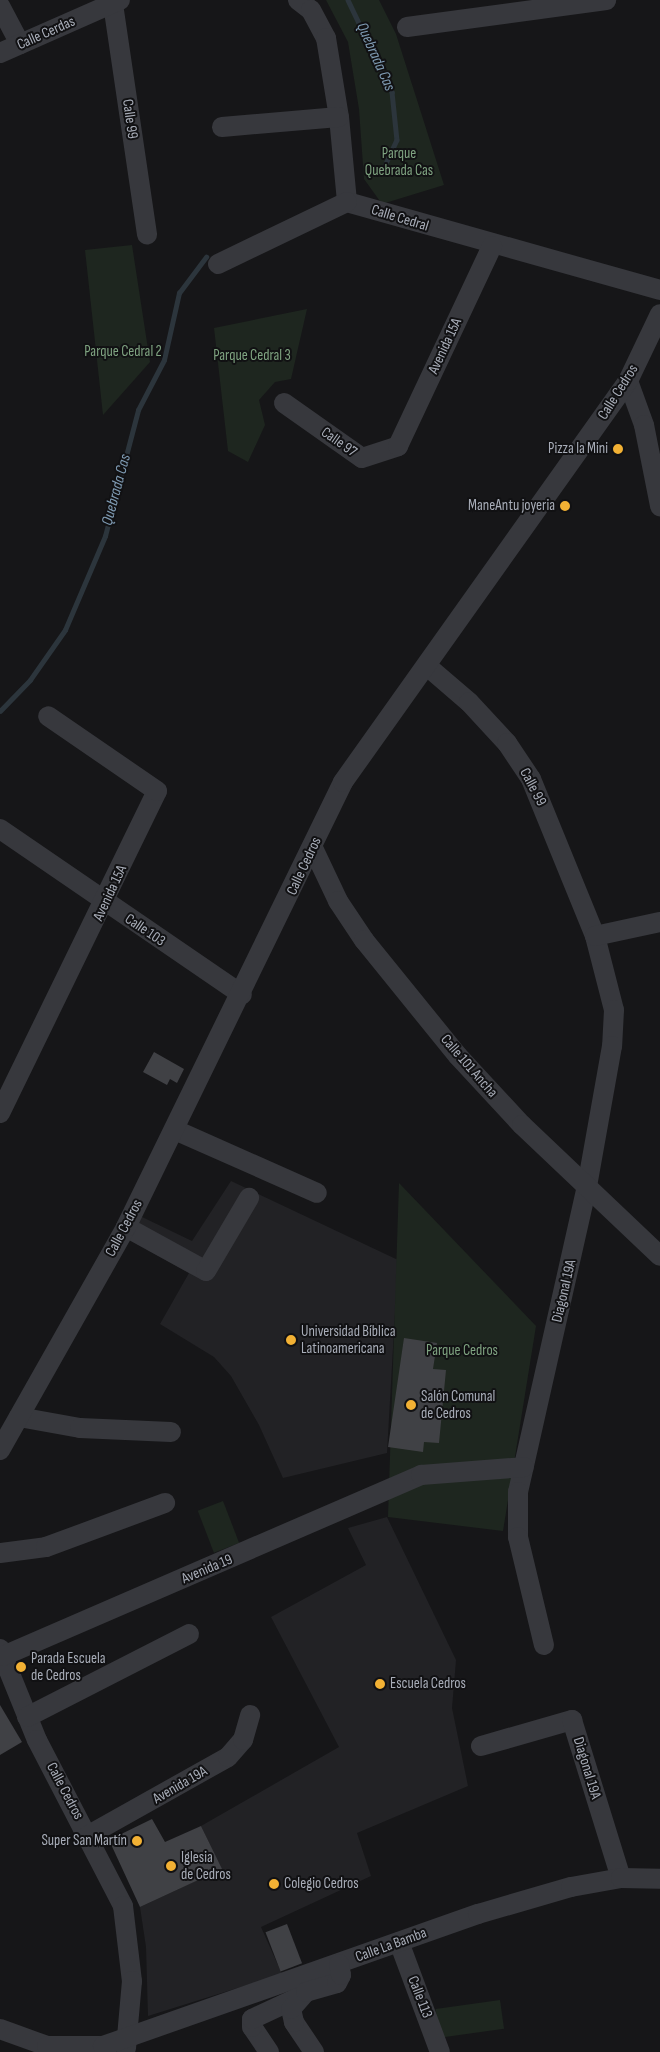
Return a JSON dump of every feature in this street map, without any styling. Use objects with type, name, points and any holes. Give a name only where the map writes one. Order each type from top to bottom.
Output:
[{"type":"street","points":[[218,264],[346,202],[339,117],[326,38],[311,10],[298,0]]},
{"type":"street","points":[[407,27],[606,0]]},
{"type":"street","name":"Calle Cerdas","points":[[0,53],[116,2]]},
{"type":"street","name":"Calle 99","points":[[116,2],[147,235]]},
{"type":"street","points":[[0,6],[20,44]]},
{"type":"street","points":[[222,127],[339,117]]},
{"type":"street","name":"Calle Cedral","points":[[346,202],[492,246],[660,290]]},
{"type":"street","name":"Avenida 15A","points":[[398,446],[492,246]]},
{"type":"street","name":"Calle Cedros","points":[[0,1450],[126,1227],[242,995],[343,782],[628,381],[660,314]]},
{"type":"street","points":[[628,381],[644,425],[660,506]]},
{"type":"street","name":"Calle 97","points":[[284,404],[362,458],[398,446]]},
{"type":"street","name":"Calle 99","points":[[427,666],[495,730],[531,778],[594,936]]},
{"type":"street","name":"Avenida 15A","points":[[0,1113],[106,903],[157,791],[48,716]]},
{"type":"street","name":"Calle 103","points":[[0,829],[242,995]]},
{"type":"street","name":"Calle 101 Ancha","points":[[313,848],[346,913],[414,1002],[522,1125],[660,1256]]},
{"type":"street","points":[[594,936],[660,922]]},
{"type":"street","name":"Diagonal 19A","points":[[544,1645],[518,1537],[518,1492],[587,1186],[612,1046],[614,1010],[594,936]]},
{"type":"street","points":[[175,1130],[317,1193]]},
{"type":"street","points":[[126,1227],[206,1271],[249,1198]]},
{"type":"street","points":[[19,1417],[39,1424],[80,1428],[171,1432]]},
{"type":"street","name":"Avenida 19","points":[[1,1652],[411,1482],[421,1475],[452,1470],[524,1467]]},
{"type":"street","points":[[0,1553],[46,1547],[165,1503]]},
{"type":"street","points":[[27,1717],[189,1634]]},
{"type":"street","name":"Calle Cedros","points":[[1,1652],[27,1717],[115,1887],[129,1936],[132,1981],[126,2045]]},
{"type":"street","name":"Avenida 19A","points":[[89,1835],[228,1757],[243,1740],[250,1715]]},
{"type":"street","name":"Diagonal 19A","points":[[482,1746],[572,1720],[621,1878]]},
{"type":"street","name":"Calle La Bamba","points":[[0,2029],[32,2042],[62,2048],[126,2045],[399,1942],[571,1887],[621,1878],[660,1879]]},
{"type":"street","name":"Calle 113","points":[[399,1942],[440,2052]]},
{"type":"street","points":[[269,2052],[252,2027],[252,2020],[312,1989],[337,1983],[341,1975],[339,1964]]},
{"type":"street","points":[[299,1997],[291,2016],[314,2052]]},
{"type":"shaded area","name":"Universidad Bíblica Latinoamericana","points":[[231,1181],[398,1260],[387,1453],[283,1478],[259,1425],[231,1376],[214,1357],[160,1324],[189,1273],[128,1239],[140,1216],[192,1241]]},
{"type":"shaded area","points":[[387,1517],[456,1660],[452,1708],[468,1786],[357,1833],[371,1876],[261,1927],[282,1974],[148,2016],[146,1947],[140,1907],[221,1869],[201,1826],[339,1747],[271,1617],[366,1565],[348,1528]]},
{"type":"green space","name":"Parque Quebrada Cas","points":[[326,0],[379,0],[396,34],[444,185],[382,204],[364,179],[359,109],[348,42]]},
{"type":"green space","name":"Parque Cedral 2","points":[[132,245],[150,362],[103,415],[85,250]]},
{"type":"green space","name":"Parque Cedral 3","points":[[307,309],[291,379],[275,382],[259,400],[265,425],[248,462],[228,451],[214,328]]},
{"type":"green space","name":"Parque Cedros","points":[[399,1183],[536,1326],[503,1531],[388,1517]]},
{"type":"green space","points":[[223,1501],[239,1543],[214,1553],[198,1511]]},
{"type":"green space","points":[[500,2000],[504,2029],[440,2038],[436,2009]]},
{"type":"building","points":[[154,1052],[184,1069],[177,1083],[170,1079],[167,1085],[143,1072]]},
{"type":"building","name":"Salón Comunal de Cedros","points":[[404,1338],[437,1343],[433,1369],[446,1370],[439,1443],[424,1442],[423,1452],[388,1447]]},
{"type":"building","points":[[0,1705],[22,1742],[0,1755]]},
{"type":"building","name":"Iglesia de Cedros","points":[[152,1819],[165,1842],[201,1826],[222,1869],[140,1907],[109,1840]]},
{"type":"building","points":[[287,1924],[302,1963],[281,1971],[266,1932]]},
{"type":"waterway","name":"Quebrada Cas","points":[[348,0],[392,92],[397,140],[382,172]]},
{"type":"waterway","name":"Quebrada Cas","points":[[0,711],[30,680],[65,630],[105,536],[138,410],[164,360],[179,293],[206,257]]},
{"type":"place","name":"Pizza la Mini","points":[[618,449]]},
{"type":"place","name":"ManeAntu joyeria","points":[[565,506]]},
{"type":"place","name":"Universidad Bíblica Latinoamericana","points":[[291,1340]]},
{"type":"place","name":"Salón Comunal de Cedros","points":[[411,1405]]},
{"type":"place","name":"Parada Escuela de Cedros","points":[[21,1667]]},
{"type":"place","name":"Escuela Cedros","points":[[380,1684]]},
{"type":"place","name":"Super San Martín","points":[[137,1841]]},
{"type":"place","name":"Iglesia de Cedros","points":[[171,1866]]},
{"type":"place","name":"Colegio Cedros","points":[[274,1884]]}]
